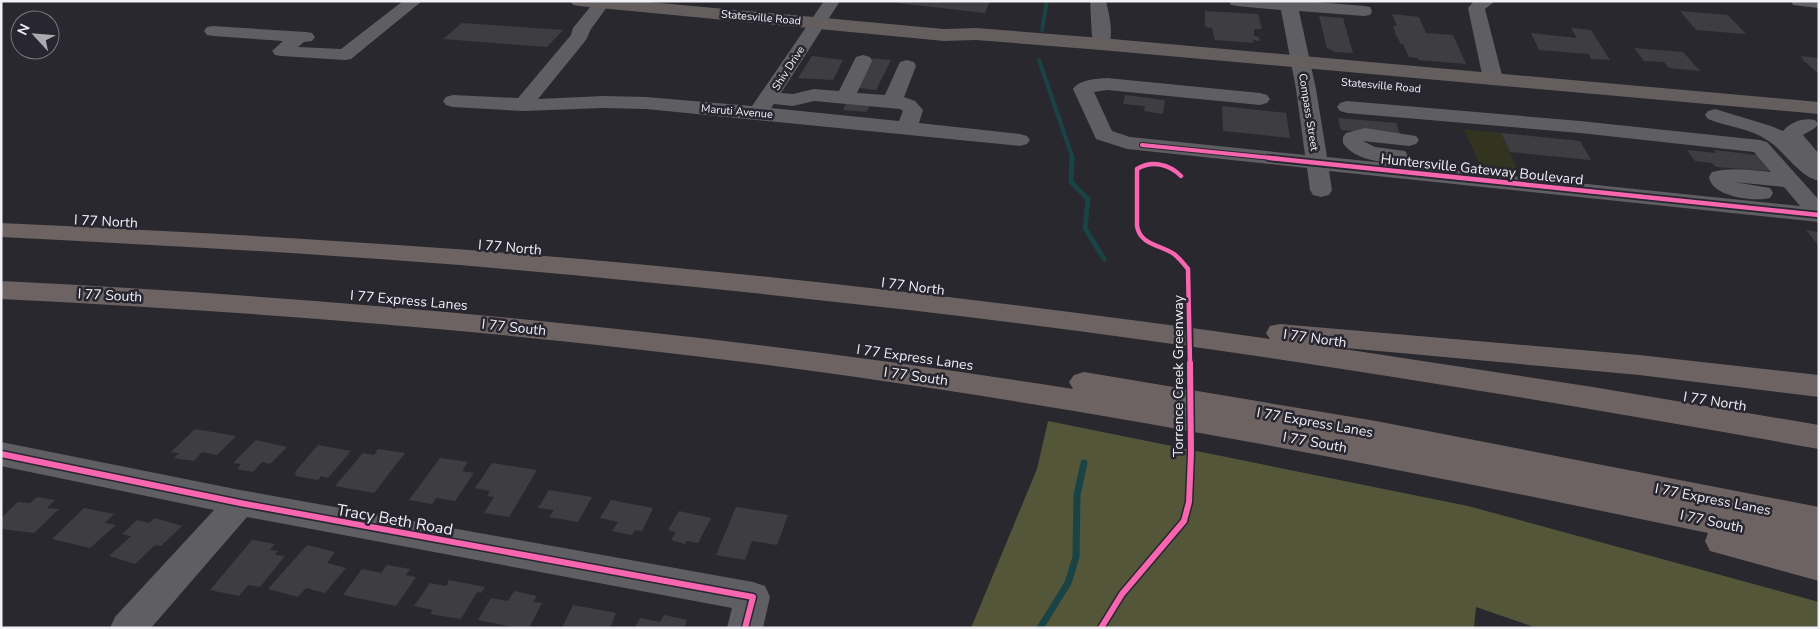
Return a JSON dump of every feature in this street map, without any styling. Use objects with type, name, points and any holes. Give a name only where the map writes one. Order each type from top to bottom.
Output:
[{"type":"highway","name":"I 77 North","points":[[1,217],[337,234],[596,254],[984,294],[1272,332],[1591,381],[1819,419]]},
{"type":"highway","points":[[1,230],[201,240],[440,256],[833,293],[981,310],[1274,349],[1559,393],[1819,437]]},
{"type":"highway","name":"I 77 Express Lanes","points":[[1,274],[252,287],[440,302],[653,324],[864,350],[1080,382],[1248,410],[1544,466],[1819,521]]},
{"type":"highway","name":"I 77 South","points":[[1,290],[319,309],[644,340],[972,384],[1208,422],[1378,454],[1819,543]]},
{"type":"highway","points":[[1272,332],[1639,365],[1819,386]]},
{"type":"highway","points":[[1378,454],[1819,566]]},
{"type":"main road","name":"Statesville Road","points":[[579,1],[944,34],[976,34],[1101,44],[1714,116],[1815,119]]},
{"type":"main road","name":"Statesville Road","points":[[944,34],[974,41],[1059,49],[1100,56],[1493,80],[1815,119]]},
{"type":"street","points":[[213,31],[299,37],[281,51],[345,56],[414,1]]},
{"type":"street","name":"Shiv Drive","points":[[763,105],[832,1]]},
{"type":"street","points":[[1098,1],[1101,19],[1101,44]]},
{"type":"street","points":[[1237,1],[1288,3],[1364,11]]},
{"type":"street","points":[[1487,1],[1476,8],[1493,80]]},
{"type":"street","points":[[1799,1],[1819,3]]},
{"type":"street","points":[[523,105],[580,36],[582,28],[602,3]]},
{"type":"street","name":"Compass Street","points":[[1288,3],[1302,69],[1321,190]]},
{"type":"street","points":[[845,98],[863,61]]},
{"type":"street","points":[[892,102],[907,66]]},
{"type":"street","points":[[1142,145],[1127,143],[1103,135],[1083,88],[1106,84],[1260,99]]},
{"type":"street","points":[[763,105],[814,95],[903,103],[914,110],[907,128]]},
{"type":"street","name":"Maruti Avenue","points":[[453,101],[523,105],[628,102],[763,105],[907,128],[1020,140]]},
{"type":"street","points":[[1347,108],[1580,127],[1760,146],[1814,209]]},
{"type":"street","points":[[1714,116],[1732,123],[1771,133],[1799,158],[1813,160]]},
{"type":"street","points":[[1813,160],[1793,136],[1793,132],[1815,119]]},
{"type":"street","name":"Huntersville Gateway Boulevard","points":[[1142,145],[1814,209]]},
{"type":"street","points":[[1791,181],[1732,175],[1720,177],[1720,180],[1727,187],[1814,209]]},
{"type":"street","name":"Tracy Beth Road","points":[[1,454],[240,503],[753,597],[745,628]]},
{"type":"street","points":[[128,628],[240,503]]},
{"type":"green space","points":[[1464,129],[1501,133],[1519,174],[1483,171]]},
{"type":"green space","points":[[1048,421],[1468,506],[1819,602],[1819,628],[1537,628],[1476,607],[1474,628],[971,628],[1037,469]]},
{"type":"building","points":[[899,1],[990,1],[985,13],[898,3]]},
{"type":"building","points":[[1205,11],[1258,14],[1262,29],[1254,29],[1254,35],[1252,35],[1259,37],[1260,41],[1253,40],[1253,43],[1215,40],[1212,28],[1205,27]]},
{"type":"building","points":[[1680,11],[1728,15],[1746,34],[1696,30]]},
{"type":"building","points":[[1392,14],[1419,17],[1426,33],[1453,35],[1466,64],[1418,60],[1418,58],[1409,57],[1396,35],[1393,26],[1397,26]]},
{"type":"building","points":[[1319,16],[1343,18],[1353,53],[1335,52],[1327,48]]},
{"type":"building","points":[[462,23],[563,30],[547,47],[443,39]]},
{"type":"building","points":[[1571,28],[1591,30],[1610,60],[1591,59],[1589,54],[1539,50],[1531,33],[1577,38]]},
{"type":"building","points":[[1634,48],[1683,52],[1700,71],[1669,68],[1664,62],[1644,61]]},
{"type":"building","points":[[812,56],[843,60],[833,80],[798,78]]},
{"type":"building","points":[[1801,56],[1819,58],[1819,74],[1803,60]]},
{"type":"building","points":[[867,58],[891,60],[876,90],[851,87]]},
{"type":"building","points":[[1125,95],[1165,100],[1163,114],[1144,111],[1145,106],[1123,104]]},
{"type":"building","points":[[846,104],[870,106],[866,112],[843,110]]},
{"type":"building","points":[[1222,106],[1286,113],[1290,138],[1223,131]]},
{"type":"building","points":[[1338,118],[1396,123],[1401,136],[1341,130]]},
{"type":"building","points":[[1501,133],[1580,141],[1591,160],[1510,152]]},
{"type":"building","points":[[1687,150],[1716,153],[1714,150],[1765,156],[1770,171],[1716,167],[1712,163],[1695,161]]},
{"type":"building","points":[[1806,230],[1819,232],[1819,246]]},
{"type":"building","points":[[195,429],[236,436],[217,455],[202,452],[194,461],[174,458],[179,453],[171,452]]},
{"type":"building","points":[[256,440],[287,447],[270,464],[262,462],[253,472],[237,469],[241,464],[233,463]]},
{"type":"building","points":[[318,445],[351,451],[328,478],[321,476],[318,480],[295,476],[297,473],[294,473]]},
{"type":"building","points":[[378,449],[405,453],[374,493],[335,486],[363,453],[374,455]]},
{"type":"building","points":[[440,458],[468,462],[462,471],[474,473],[455,501],[436,498],[432,504],[409,500]]},
{"type":"building","points":[[492,463],[537,470],[509,517],[484,513],[494,497],[487,496],[490,491],[475,488]]},
{"type":"building","points":[[549,490],[592,497],[578,522],[549,517],[554,510],[538,508]]},
{"type":"building","points":[[37,497],[55,500],[47,508],[59,509],[34,533],[1,529],[1,518],[18,502],[30,503]]},
{"type":"building","points":[[611,500],[653,508],[642,531],[635,530],[632,535],[612,531],[618,522],[600,518]]},
{"type":"building","points":[[736,507],[788,515],[777,545],[752,541],[745,560],[716,555]]},
{"type":"building","points":[[84,508],[114,514],[105,523],[116,525],[90,548],[52,539]]},
{"type":"building","points":[[679,511],[711,518],[698,543],[687,541],[685,544],[671,540],[676,532],[668,530]]},
{"type":"building","points":[[155,518],[182,526],[161,546],[155,545],[135,564],[109,556],[131,536],[122,534],[137,520],[149,523]]},
{"type":"building","points":[[252,540],[275,544],[270,550],[278,551],[275,555],[285,556],[260,587],[248,585],[239,596],[210,590]]},
{"type":"building","points":[[307,545],[335,552],[327,563],[346,568],[325,593],[306,588],[298,597],[268,589]]},
{"type":"building","points":[[387,565],[410,569],[406,575],[416,577],[396,606],[343,595],[362,569],[381,573]]},
{"type":"building","points":[[449,580],[485,587],[481,593],[477,592],[461,619],[430,614],[433,610],[414,606],[430,583],[446,586]]},
{"type":"building","points":[[514,591],[537,596],[533,602],[542,603],[529,628],[518,628],[478,620],[491,598],[508,601]]},
{"type":"building","points":[[573,605],[616,613],[610,628],[562,628]]},
{"type":"building","points":[[664,615],[687,620],[684,628],[635,628],[640,618],[660,622]]},
{"type":"waterway","points":[[1042,30],[1047,1]]},
{"type":"waterway","points":[[1039,60],[1073,159]]},
{"type":"waterway","points":[[1072,158],[1071,182],[1088,199],[1085,228],[1104,259]]},
{"type":"waterway","points":[[1040,628],[1068,583],[1076,557],[1077,495],[1084,463]]},
{"type":"cycle path","points":[[1142,145],[1819,215]]},
{"type":"cycle path","name":"Torrence Creek Greenway","points":[[1101,628],[1122,594],[1184,521],[1189,502],[1191,453],[1188,269],[1174,254],[1144,239],[1138,232],[1137,226],[1137,169],[1148,165],[1163,165],[1171,167],[1181,176]]},
{"type":"cycle path","points":[[1,454],[240,503],[753,597],[745,628]]}]
